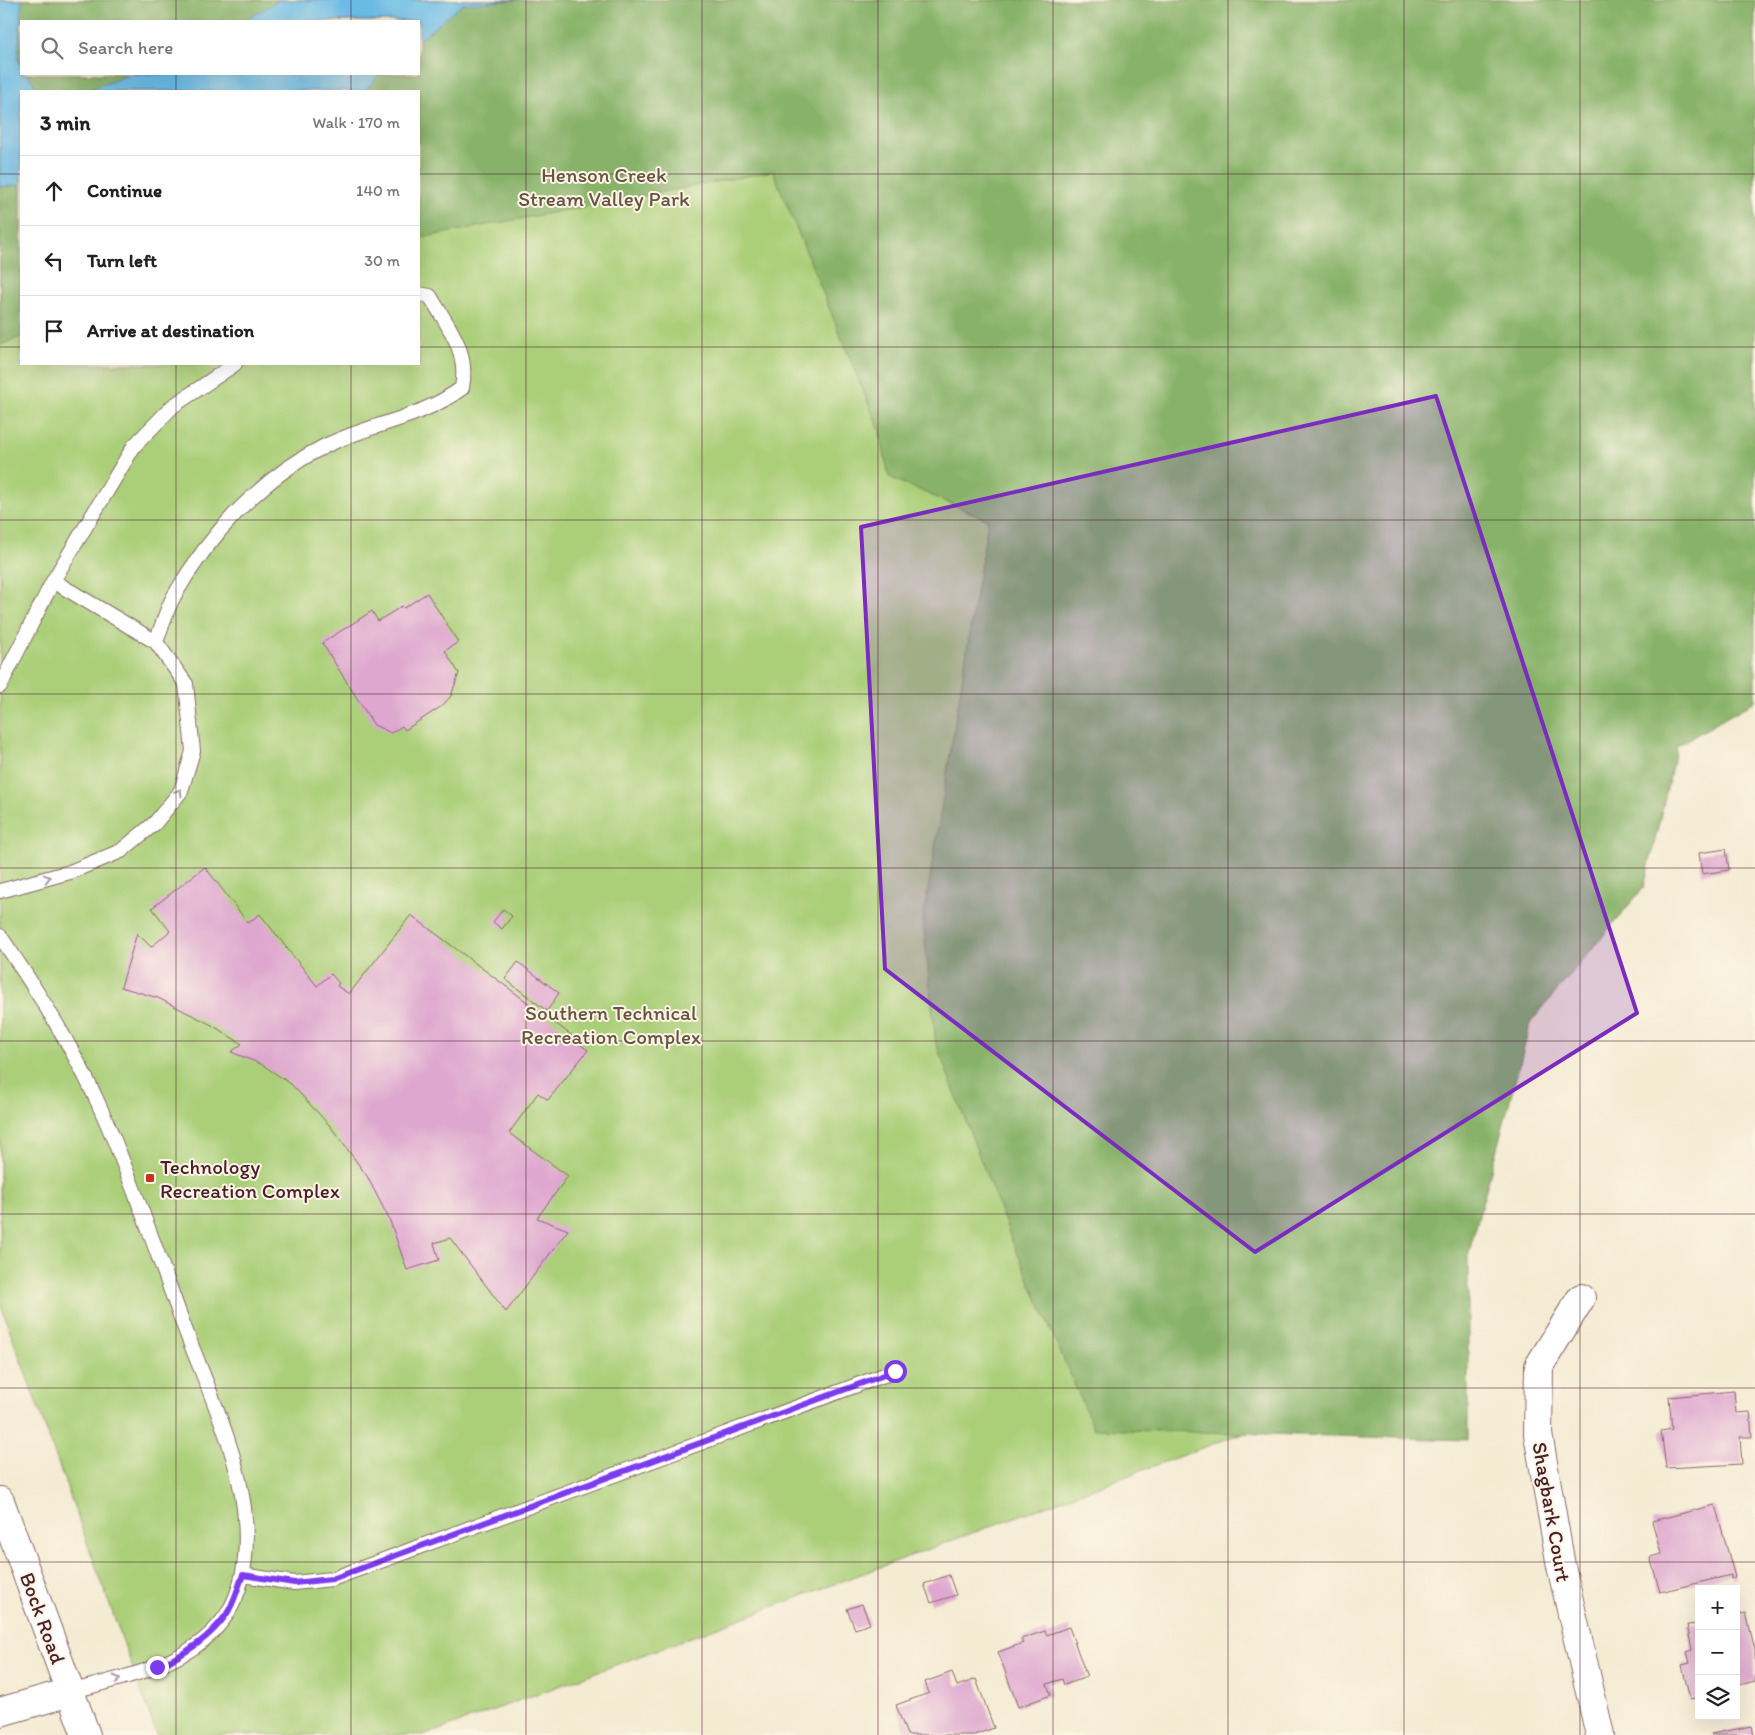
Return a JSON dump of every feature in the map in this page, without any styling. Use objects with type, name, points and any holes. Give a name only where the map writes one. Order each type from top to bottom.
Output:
[{"type":"street","name":"Shagbark Court","points":[[1581,1298],[1539,1366],[1538,1434],[1561,1566],[1600,1735]]},
{"type":"street","name":"Bock Road","points":[[0,1501],[86,1735]]},
{"type":"street","points":[[0,1712],[70,1692]]},
{"type":"lane","points":[[156,642],[174,597],[212,540],[266,483],[323,447],[442,402],[462,388],[465,373],[462,350],[430,296],[420,294]]},
{"type":"lane","points":[[0,686],[53,582],[134,446],[173,406],[234,365]]},
{"type":"lane","points":[[0,891],[70,872],[121,851],[155,822],[182,791],[193,750],[186,684],[156,642],[53,582]]},
{"type":"lane","points":[[0,936],[36,988],[87,1081],[107,1123],[230,1448],[244,1506],[246,1546],[243,1575],[227,1614],[203,1641],[157,1667],[70,1692]]},
{"type":"lane","points":[[243,1575],[294,1583],[332,1579],[895,1371]]},
{"type":"highlighted area","points":[[1436,396],[1637,1013],[1255,1252],[885,969],[861,527]]},
{"type":"green space","name":"Southern Technical Recreation Complex","points":[[0,0],[1735,0],[1432,1363],[426,1735],[157,1735],[0,1303]]},
{"type":"green space","name":"Henson Creek Stream Valley Park","points":[[0,0],[1755,0],[1755,701],[1677,746],[1644,887],[1531,1022],[1468,1256],[1468,1440],[1094,1429],[1012,1241],[936,1044],[923,921],[988,520],[889,477],[880,432],[773,171],[420,238],[420,90],[20,90],[20,337],[0,345]]},
{"type":"water","points":[[0,0],[22,0],[18,60],[20,63],[20,75],[28,75],[37,88],[55,90],[20,90],[20,185],[0,187]]},
{"type":"water","points":[[279,0],[519,0],[463,4],[420,39],[420,20],[246,20]]},
{"type":"water","points":[[128,75],[379,75],[366,90],[89,90]]},
{"type":"building","points":[[427,593],[458,642],[445,651],[459,673],[451,696],[442,706],[405,730],[402,726],[391,733],[374,725],[322,643],[372,611],[378,621],[402,606],[404,608]]},
{"type":"building","points":[[1726,849],[1729,870],[1702,874],[1699,853]]},
{"type":"building","points":[[205,867],[248,923],[260,914],[317,986],[331,974],[339,983],[337,986],[349,994],[411,915],[579,1041],[578,1043],[588,1050],[548,1100],[538,1093],[509,1133],[568,1176],[537,1218],[568,1230],[506,1312],[450,1238],[434,1243],[439,1260],[407,1270],[390,1221],[367,1176],[331,1127],[291,1084],[261,1064],[231,1052],[242,1044],[212,1025],[158,998],[121,987],[137,933],[151,947],[170,931],[152,908]]},
{"type":"building","points":[[503,909],[512,916],[502,929],[493,922]]},
{"type":"building","points":[[518,962],[559,993],[547,1011],[505,979]]},
{"type":"building","points":[[1734,1391],[1736,1413],[1750,1412],[1752,1437],[1740,1437],[1742,1464],[1666,1468],[1661,1431],[1672,1429],[1669,1397]]},
{"type":"building","points":[[1715,1505],[1735,1577],[1731,1578],[1731,1575],[1660,1592],[1650,1557],[1661,1554],[1652,1521]]},
{"type":"building","points":[[949,1575],[956,1595],[931,1603],[924,1584]]},
{"type":"building","points":[[862,1604],[870,1624],[855,1629],[847,1609]]},
{"type":"building","points":[[1746,1613],[1755,1650],[1755,1681],[1740,1685],[1740,1630],[1740,1614]]},
{"type":"building","points":[[1695,1624],[1695,1699],[1690,1700],[1682,1665],[1690,1663],[1687,1652],[1692,1650],[1687,1625]]},
{"type":"building","points":[[1069,1627],[1087,1677],[1064,1685],[1062,1679],[1047,1684],[1051,1695],[1018,1707],[998,1652],[1023,1643],[1021,1639],[1045,1631],[1047,1635]]},
{"type":"building","points":[[952,1672],[957,1686],[976,1679],[994,1728],[974,1735],[907,1735],[896,1705],[929,1693],[925,1682]]},
{"type":"building","points":[[1752,1726],[1754,1735],[1711,1734]]},
{"type":"place","name":"Technology Recreation Complex","points":[[150,1178]]},
{"type":"route","points":[[157,1667],[178,1658],[203,1641],[227,1614],[243,1575],[294,1583],[332,1579],[895,1371]]}]
